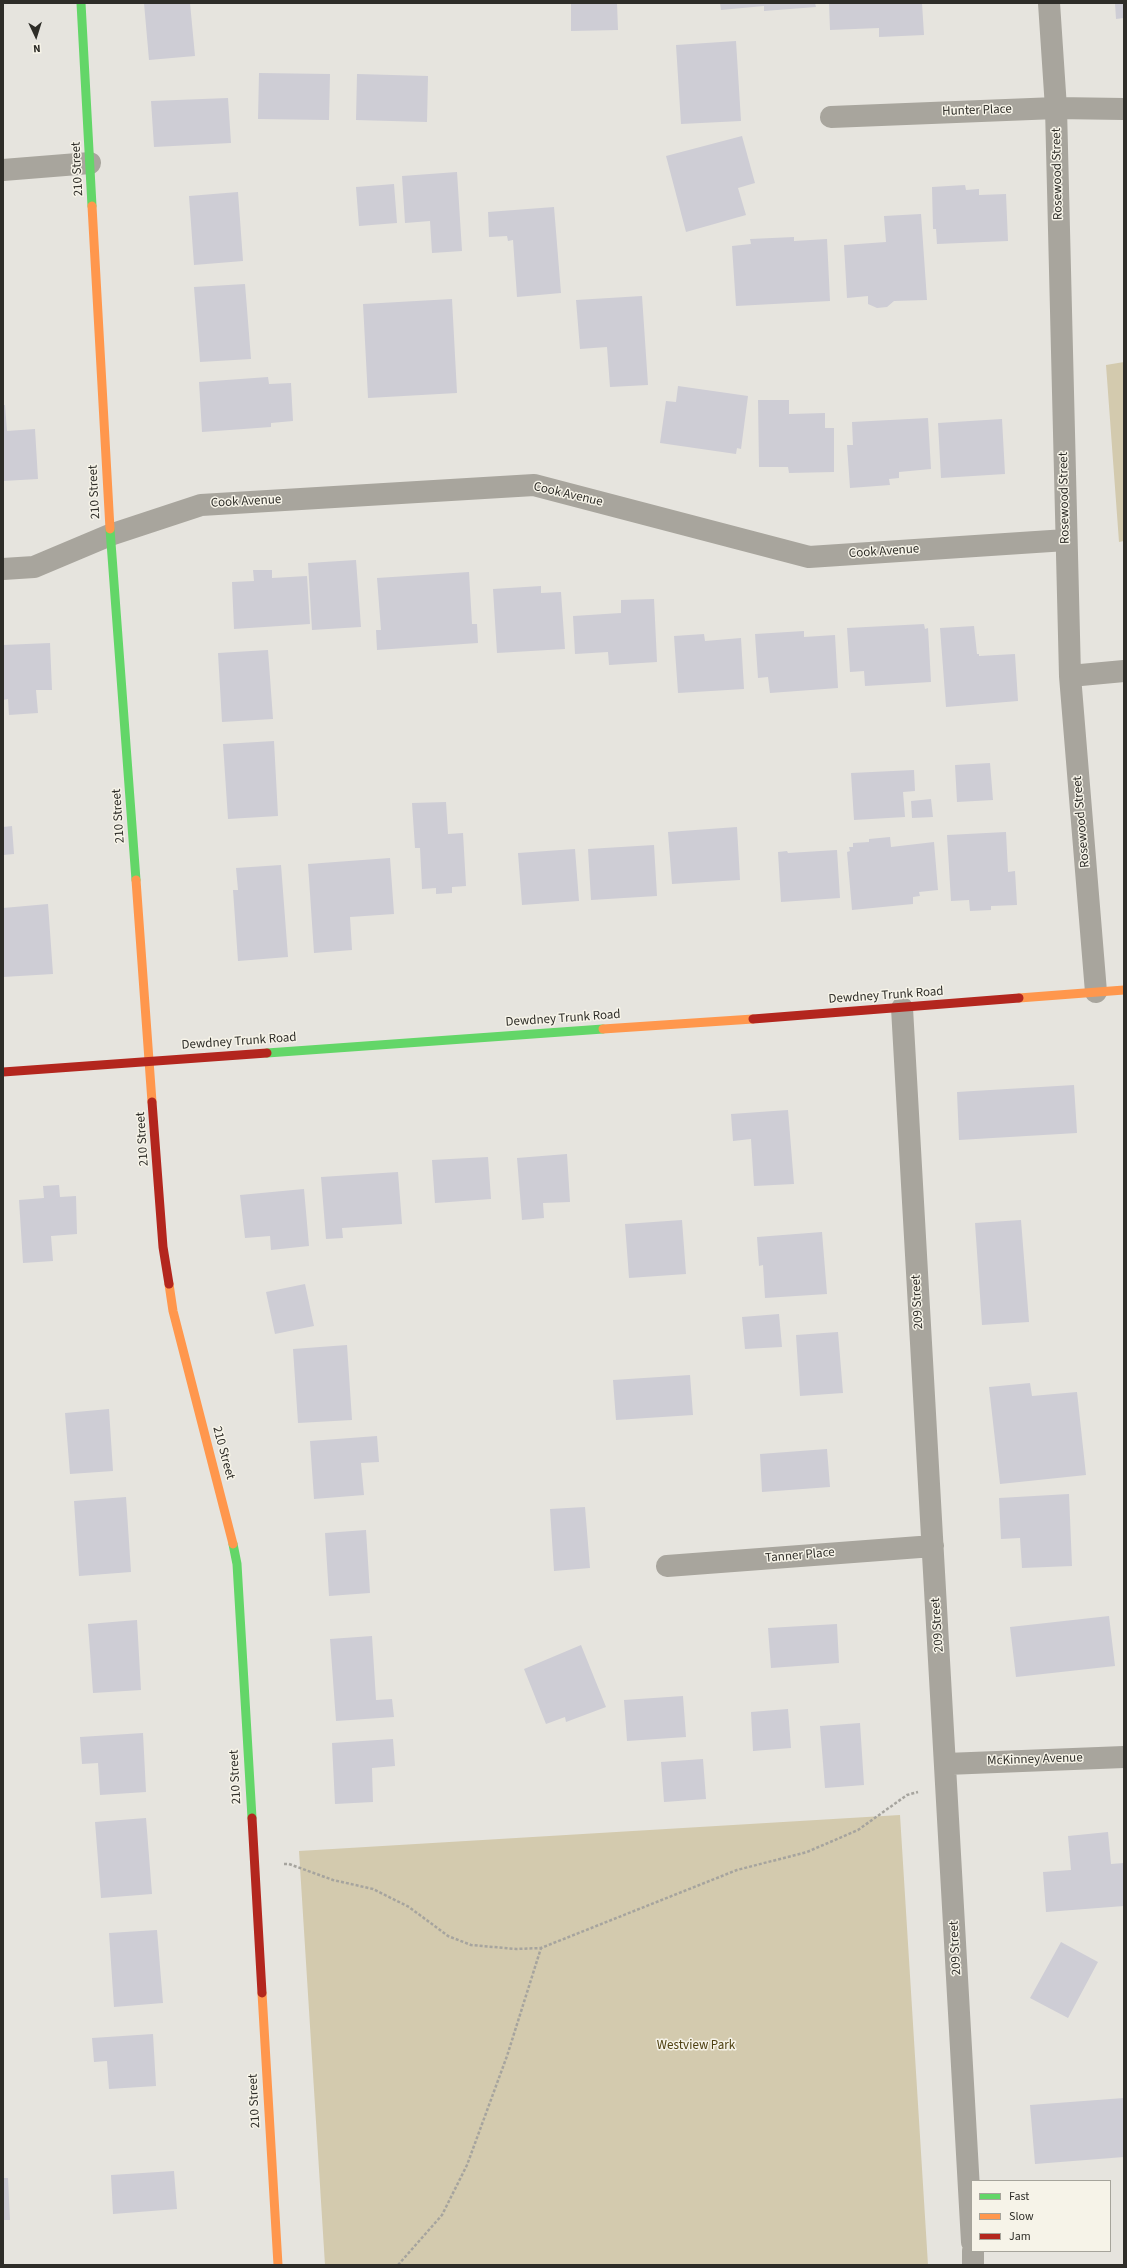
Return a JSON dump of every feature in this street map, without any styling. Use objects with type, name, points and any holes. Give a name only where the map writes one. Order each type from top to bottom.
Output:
[{"type":"street","name":"210 Street","points":[[81,3],[110,535],[150,1061],[162,1247],[173,1311],[230,1528],[237,1564],[278,2265]]},
{"type":"street","name":"Rosewood Street","points":[[1050,3],[1056,108],[1070,676],[1096,992]]},
{"type":"street","name":"Hunter Place","points":[[831,117],[1056,108],[1124,109]]},
{"type":"street","points":[[3,170],[90,163]]},
{"type":"street","name":"Cook Avenue","points":[[3,568],[34,567],[110,535],[201,505],[534,486],[809,557],[1066,540]]},
{"type":"street","points":[[1070,676],[1124,671]]},
{"type":"street","name":"Dewdney Trunk Road","points":[[3,1072],[902,1008],[1124,990]]},
{"type":"street","name":"209 Street","points":[[902,1008],[948,1785],[971,2223]]},
{"type":"street","name":"Tanner Place","points":[[667,1566],[933,1546]]},
{"type":"street","name":"McKinney Avenue","points":[[946,1764],[1124,1757]]},
{"type":"street","points":[[972,2252],[973,2265]]},
{"type":"path","points":[[254,1865],[289,1864],[333,1880],[373,1890],[410,1907],[448,1936],[471,1945],[516,1949],[541,1948],[737,1870],[807,1852],[858,1830],[907,1795],[948,1785]]},
{"type":"path","points":[[398,2265],[442,2215],[467,2165],[507,2056],[541,1948]]},
{"type":"green space","points":[[1124,362],[1124,541],[1119,542],[1106,365]]},
{"type":"green space","name":"Westview Park","points":[[900,1815],[928,2265],[325,2265],[299,1851]]},
{"type":"building","points":[[144,3],[190,3],[195,56],[149,60]]},
{"type":"building","points":[[571,3],[617,3],[618,30],[571,31]]},
{"type":"building","points":[[720,3],[815,3],[816,7],[764,11],[764,6],[721,10]]},
{"type":"building","points":[[829,3],[922,3],[924,35],[879,37],[879,28],[830,30]]},
{"type":"building","points":[[1115,3],[1124,3],[1124,18],[1116,19]]},
{"type":"building","points":[[736,41],[741,121],[681,124],[676,45]]},
{"type":"building","points":[[259,73],[330,74],[329,120],[258,119]]},
{"type":"building","points":[[357,74],[428,76],[427,122],[356,120]]},
{"type":"building","points":[[228,98],[231,143],[154,147],[151,101]]},
{"type":"building","points":[[742,136],[755,183],[738,188],[746,215],[686,232],[666,156]]},
{"type":"building","points":[[457,172],[462,251],[432,253],[430,221],[405,223],[402,176]]},
{"type":"building","points":[[394,184],[397,223],[359,226],[356,187]]},
{"type":"building","points":[[965,185],[966,190],[979,189],[979,195],[1006,194],[1008,241],[937,244],[936,229],[933,229],[932,187]]},
{"type":"building","points":[[238,192],[243,261],[194,265],[189,196]]},
{"type":"building","points":[[554,207],[561,293],[517,297],[513,240],[508,241],[507,236],[489,237],[488,212]]},
{"type":"building","points":[[921,214],[927,300],[894,301],[887,307],[877,308],[868,304],[868,296],[847,298],[844,245],[886,242],[884,216]]},
{"type":"building","points":[[794,237],[794,241],[827,239],[830,301],[736,306],[732,246],[751,244],[750,239]]},
{"type":"building","points":[[245,284],[251,359],[200,362],[194,287]]},
{"type":"building","points":[[642,296],[648,385],[610,387],[607,347],[580,349],[576,300]]},
{"type":"building","points":[[452,299],[457,393],[368,398],[363,304]]},
{"type":"building","points":[[268,377],[269,384],[291,383],[293,421],[271,423],[271,427],[202,432],[199,382]]},
{"type":"building","points":[[678,386],[748,396],[741,449],[737,448],[736,454],[660,443],[666,401],[676,402]]},
{"type":"building","points":[[758,400],[789,400],[789,414],[825,413],[825,428],[834,428],[834,472],[789,473],[788,467],[759,467]]},
{"type":"building","points":[[3,405],[5,405],[7,431],[35,429],[38,479],[3,481]]},
{"type":"building","points":[[928,418],[931,469],[899,472],[899,478],[889,479],[890,485],[850,488],[847,445],[853,445],[852,422]]},
{"type":"building","points":[[1002,419],[1005,474],[941,478],[938,423]]},
{"type":"building","points":[[356,560],[361,627],[312,630],[308,563]]},
{"type":"building","points":[[253,570],[272,570],[272,578],[307,576],[310,624],[234,629],[232,582],[254,581]]},
{"type":"building","points":[[469,572],[472,624],[477,624],[478,643],[377,650],[376,630],[381,630],[377,578]]},
{"type":"building","points":[[541,586],[541,593],[561,592],[565,649],[497,653],[493,589]]},
{"type":"building","points":[[654,599],[657,662],[609,665],[608,652],[575,654],[573,616],[621,613],[621,600]]},
{"type":"building","points":[[924,624],[925,629],[928,628],[931,682],[865,686],[864,671],[850,672],[847,628]]},
{"type":"building","points":[[974,626],[977,654],[979,654],[979,656],[1015,654],[1018,701],[946,707],[940,628]]},
{"type":"building","points":[[804,631],[804,637],[835,635],[838,688],[770,693],[768,677],[758,678],[755,634]]},
{"type":"building","points":[[704,634],[705,641],[741,638],[744,689],[678,693],[674,636]]},
{"type":"building","points":[[50,643],[52,690],[36,690],[38,713],[9,715],[8,699],[3,700],[3,645]]},
{"type":"building","points":[[268,650],[273,719],[222,722],[218,653]]},
{"type":"building","points":[[274,741],[278,816],[228,819],[223,744]]},
{"type":"building","points":[[990,763],[993,800],[957,802],[955,765]]},
{"type":"building","points":[[914,770],[915,791],[903,792],[905,817],[854,820],[851,773]]},
{"type":"building","points":[[931,799],[933,817],[912,818],[911,801]]},
{"type":"building","points":[[446,802],[448,834],[463,833],[466,886],[452,887],[452,893],[436,894],[436,888],[422,889],[420,848],[415,848],[412,803]]},
{"type":"building","points":[[12,826],[14,854],[3,855],[3,827]]},
{"type":"building","points":[[737,827],[740,880],[672,884],[668,832]]},
{"type":"building","points":[[1006,832],[1008,872],[1015,871],[1017,905],[991,906],[991,910],[970,911],[969,900],[951,901],[947,835]]},
{"type":"building","points":[[890,837],[891,847],[934,842],[938,890],[919,892],[920,896],[913,897],[913,904],[852,910],[847,852],[850,851],[849,847],[853,847],[853,843],[869,842],[869,839]]},
{"type":"building","points":[[654,845],[657,896],[591,900],[588,849]]},
{"type":"building","points":[[575,849],[579,901],[522,905],[518,853]]},
{"type":"building","points":[[837,850],[840,898],[781,902],[778,852],[787,851],[788,853]]},
{"type":"building","points":[[390,858],[394,914],[350,917],[352,950],[314,953],[308,864]]},
{"type":"building","points":[[281,865],[288,957],[238,961],[233,890],[238,890],[236,868]]},
{"type":"building","points":[[48,904],[53,974],[3,977],[3,908]]},
{"type":"building","points":[[1074,1085],[1077,1133],[959,1140],[957,1092]]},
{"type":"building","points":[[788,1110],[794,1184],[754,1186],[751,1139],[733,1141],[731,1114]]},
{"type":"building","points":[[567,1154],[570,1202],[543,1203],[544,1218],[522,1220],[517,1158]]},
{"type":"building","points":[[488,1157],[491,1199],[435,1203],[432,1160]]},
{"type":"building","points":[[398,1172],[402,1224],[342,1228],[343,1238],[326,1239],[321,1177]]},
{"type":"building","points":[[59,1185],[60,1197],[76,1196],[77,1234],[51,1236],[53,1261],[23,1263],[19,1200],[44,1198],[43,1186]]},
{"type":"building","points":[[304,1189],[309,1246],[271,1250],[270,1236],[245,1238],[240,1195]]},
{"type":"building","points":[[682,1220],[686,1274],[629,1278],[625,1224]]},
{"type":"building","points":[[1021,1220],[1029,1322],[982,1325],[975,1223]]},
{"type":"building","points":[[822,1232],[827,1294],[765,1298],[763,1265],[759,1266],[757,1237]]},
{"type":"building","points":[[305,1284],[314,1326],[275,1334],[266,1292]]},
{"type":"building","points":[[779,1314],[782,1347],[745,1349],[742,1317]]},
{"type":"building","points":[[838,1332],[843,1393],[800,1396],[796,1335]]},
{"type":"building","points":[[347,1345],[352,1420],[298,1423],[293,1349]]},
{"type":"building","points":[[690,1375],[693,1415],[616,1420],[613,1380]]},
{"type":"building","points":[[1030,1383],[1032,1396],[1077,1392],[1086,1475],[1000,1484],[989,1387]]},
{"type":"building","points":[[109,1409],[113,1471],[70,1474],[65,1413]]},
{"type":"building","points":[[377,1436],[379,1462],[361,1463],[364,1495],[314,1499],[310,1441]]},
{"type":"building","points":[[827,1449],[830,1487],[762,1492],[760,1454]]},
{"type":"building","points":[[1069,1494],[1072,1566],[1022,1568],[1020,1538],[1001,1539],[999,1498]]},
{"type":"building","points":[[126,1497],[131,1572],[79,1576],[74,1501]]},
{"type":"building","points":[[585,1507],[590,1568],[554,1571],[550,1509]]},
{"type":"building","points":[[366,1530],[370,1593],[329,1596],[325,1533]]},
{"type":"building","points":[[1109,1616],[1115,1666],[1016,1677],[1010,1627]]},
{"type":"building","points":[[137,1620],[141,1690],[93,1693],[88,1624]]},
{"type":"building","points":[[837,1624],[839,1663],[771,1668],[768,1628]]},
{"type":"building","points":[[372,1636],[376,1700],[392,1699],[394,1717],[336,1721],[330,1639]]},
{"type":"building","points":[[581,1645],[606,1707],[566,1722],[565,1717],[546,1724],[524,1669]]},
{"type":"building","points":[[683,1696],[686,1737],[627,1741],[624,1700]]},
{"type":"building","points":[[788,1709],[791,1748],[753,1751],[751,1712]]},
{"type":"building","points":[[860,1723],[864,1785],[825,1788],[820,1726]]},
{"type":"building","points":[[143,1733],[146,1792],[100,1795],[98,1763],[82,1764],[80,1737]]},
{"type":"building","points":[[393,1739],[395,1766],[372,1768],[373,1802],[335,1804],[332,1743]]},
{"type":"building","points":[[703,1759],[706,1799],[664,1802],[661,1762]]},
{"type":"building","points":[[146,1818],[152,1894],[101,1898],[95,1822]]},
{"type":"building","points":[[1108,1832],[1111,1864],[1124,1863],[1124,1906],[1046,1912],[1043,1872],[1071,1870],[1068,1836]]},
{"type":"building","points":[[157,1930],[163,2003],[114,2007],[109,1933]]},
{"type":"building","points":[[1061,1942],[1098,1962],[1068,2018],[1030,1998]]},
{"type":"building","points":[[153,2034],[156,2086],[109,2089],[107,2061],[94,2062],[92,2038]]},
{"type":"building","points":[[1124,2098],[1124,2157],[1035,2164],[1030,2105]]},
{"type":"building","points":[[174,2171],[177,2209],[113,2214],[111,2175]]},
{"type":"building","points":[[3,2178],[8,2178],[10,2220],[3,2220]]},
{"type":"traffic: fast","points":[[81,3],[92,206]]},
{"type":"traffic: fast","points":[[110,529],[136,880]]},
{"type":"traffic: fast","points":[[267,1053],[603,1029]]},
{"type":"traffic: fast","points":[[233,1544],[237,1564],[252,1818]]},
{"type":"traffic: slow","points":[[92,206],[110,529]]},
{"type":"traffic: slow","points":[[136,880],[152,1102]]},
{"type":"traffic: slow","points":[[1019,998],[1124,990]]},
{"type":"traffic: slow","points":[[603,1029],[753,1019]]},
{"type":"traffic: slow","points":[[169,1284],[173,1311],[233,1544]]},
{"type":"traffic: slow","points":[[262,1993],[278,2265]]},
{"type":"traffic: jam","points":[[753,1019],[1019,998]]},
{"type":"traffic: jam","points":[[3,1072],[267,1053]]},
{"type":"traffic: jam","points":[[152,1102],[163,1247],[169,1284]]},
{"type":"traffic: jam","points":[[252,1818],[262,1993]]}]
